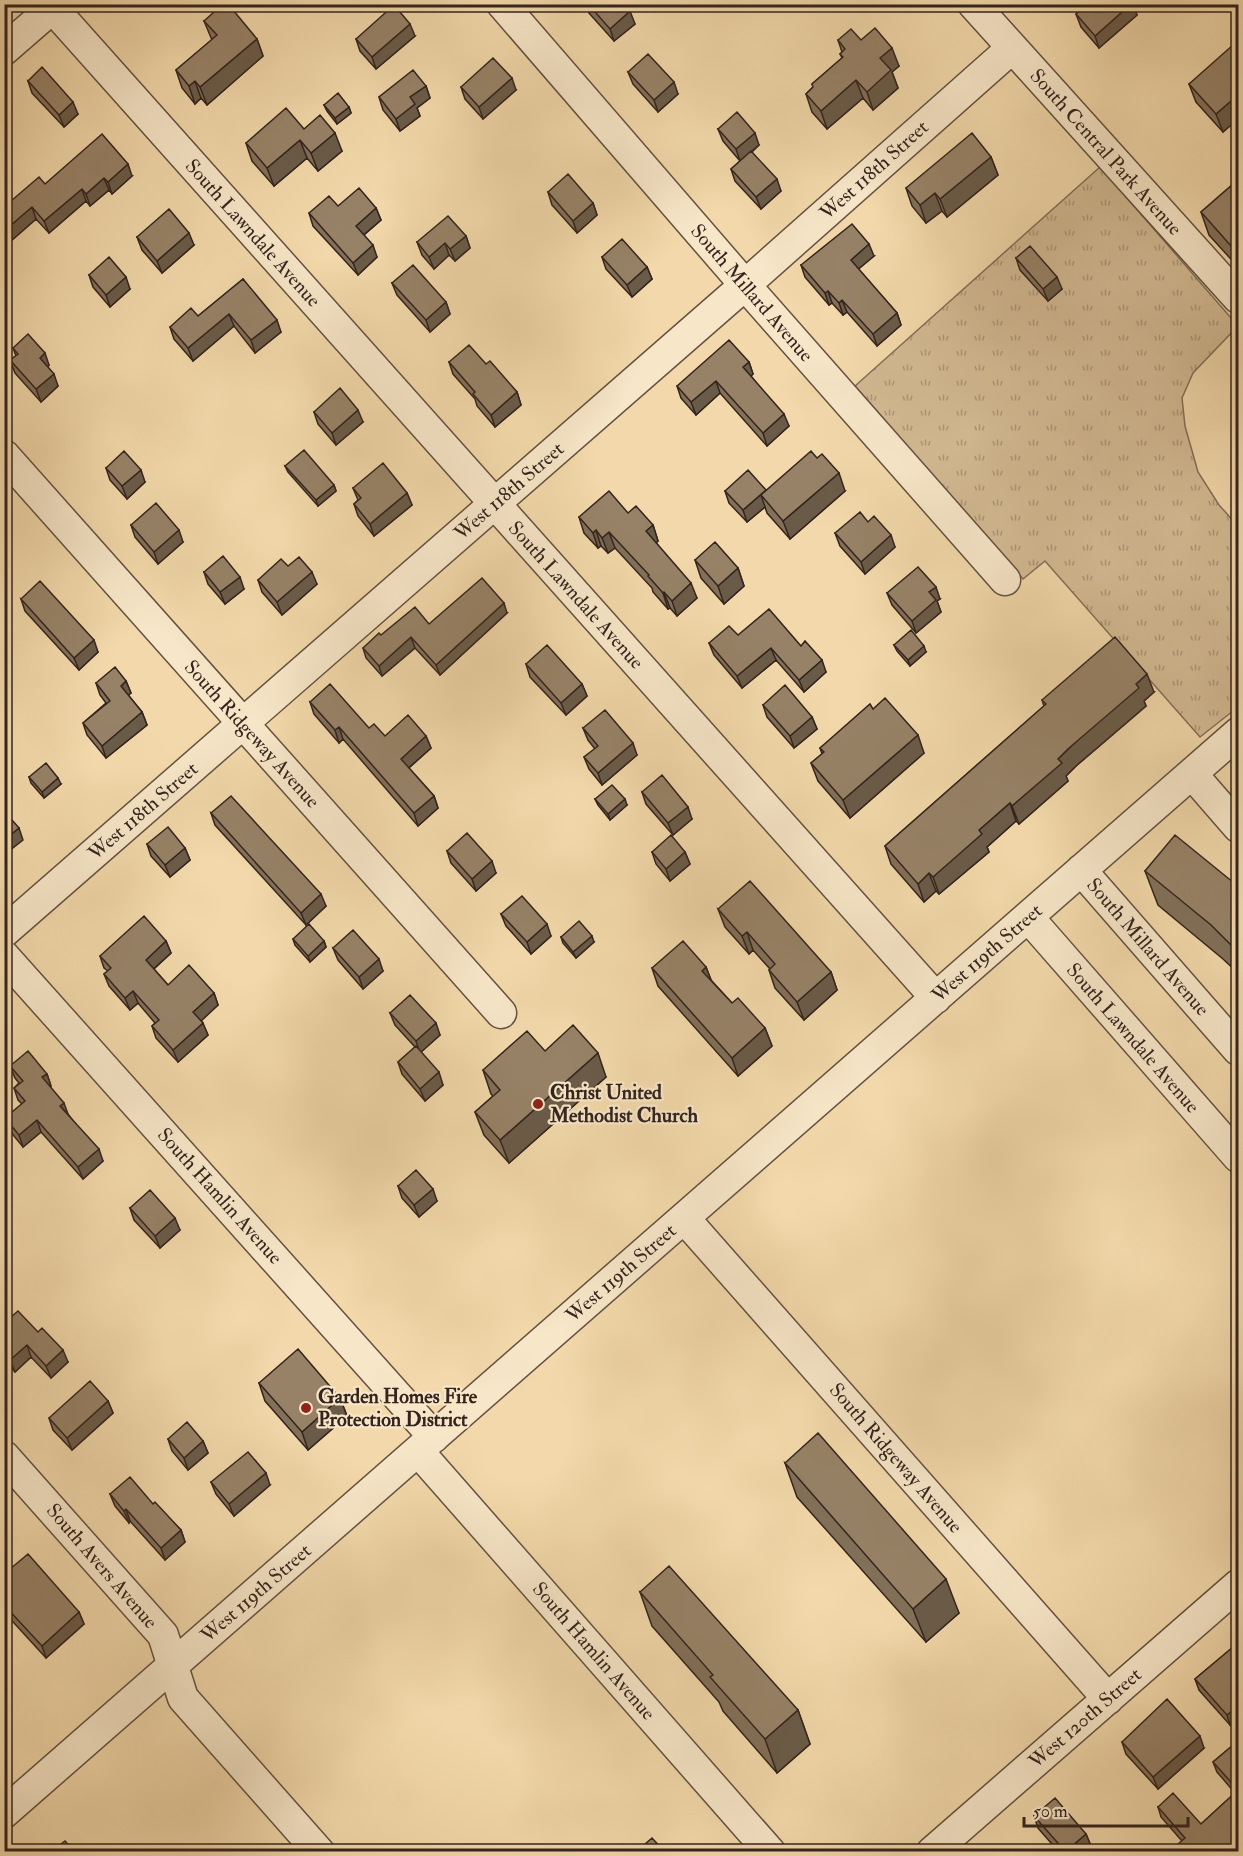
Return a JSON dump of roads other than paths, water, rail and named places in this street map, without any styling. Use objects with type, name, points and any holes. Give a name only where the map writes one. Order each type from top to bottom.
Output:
[{"type":"street","name":"South Millard Avenue","points":[[502,4],[1005,580]]},
{"type":"street","name":"South Central Park Avenue","points":[[973,4],[1239,298]]},
{"type":"street","points":[[4,50],[53,6]]},
{"type":"street","name":"South Lawndale Avenue","points":[[53,6],[936,998]]},
{"type":"street","name":"West 118th Street","points":[[4,932],[745,285],[1012,48]]},
{"type":"street","name":"South Ridgeway Avenue","points":[[4,455],[501,1013]]},
{"type":"street","name":"West 119th Street","points":[[4,1813],[1239,733]]},
{"type":"street","points":[[1192,774],[1239,827]]},
{"type":"street","name":"South Millard Avenue","points":[[1081,870],[1239,1050]]},
{"type":"street","name":"South Lawndale Avenue","points":[[1028,917],[1239,1157]]},
{"type":"street","name":"South Hamlin Avenue","points":[[4,956],[426,1444],[770,1851]]},
{"type":"street","name":"South Ridgeway Avenue","points":[[684,1218],[1108,1698]]},
{"type":"street","name":"South Avers Avenue","points":[[4,1456],[163,1635],[183,1698],[319,1851]]},
{"type":"street","name":"West 120th Street","points":[[932,1851],[1239,1585]]},
{"type":"place","name":"Christ United Methodist Church","points":[[538,1104]]},
{"type":"place","name":"Garden Homes Fire Protection District","points":[[306,1408]]}]
